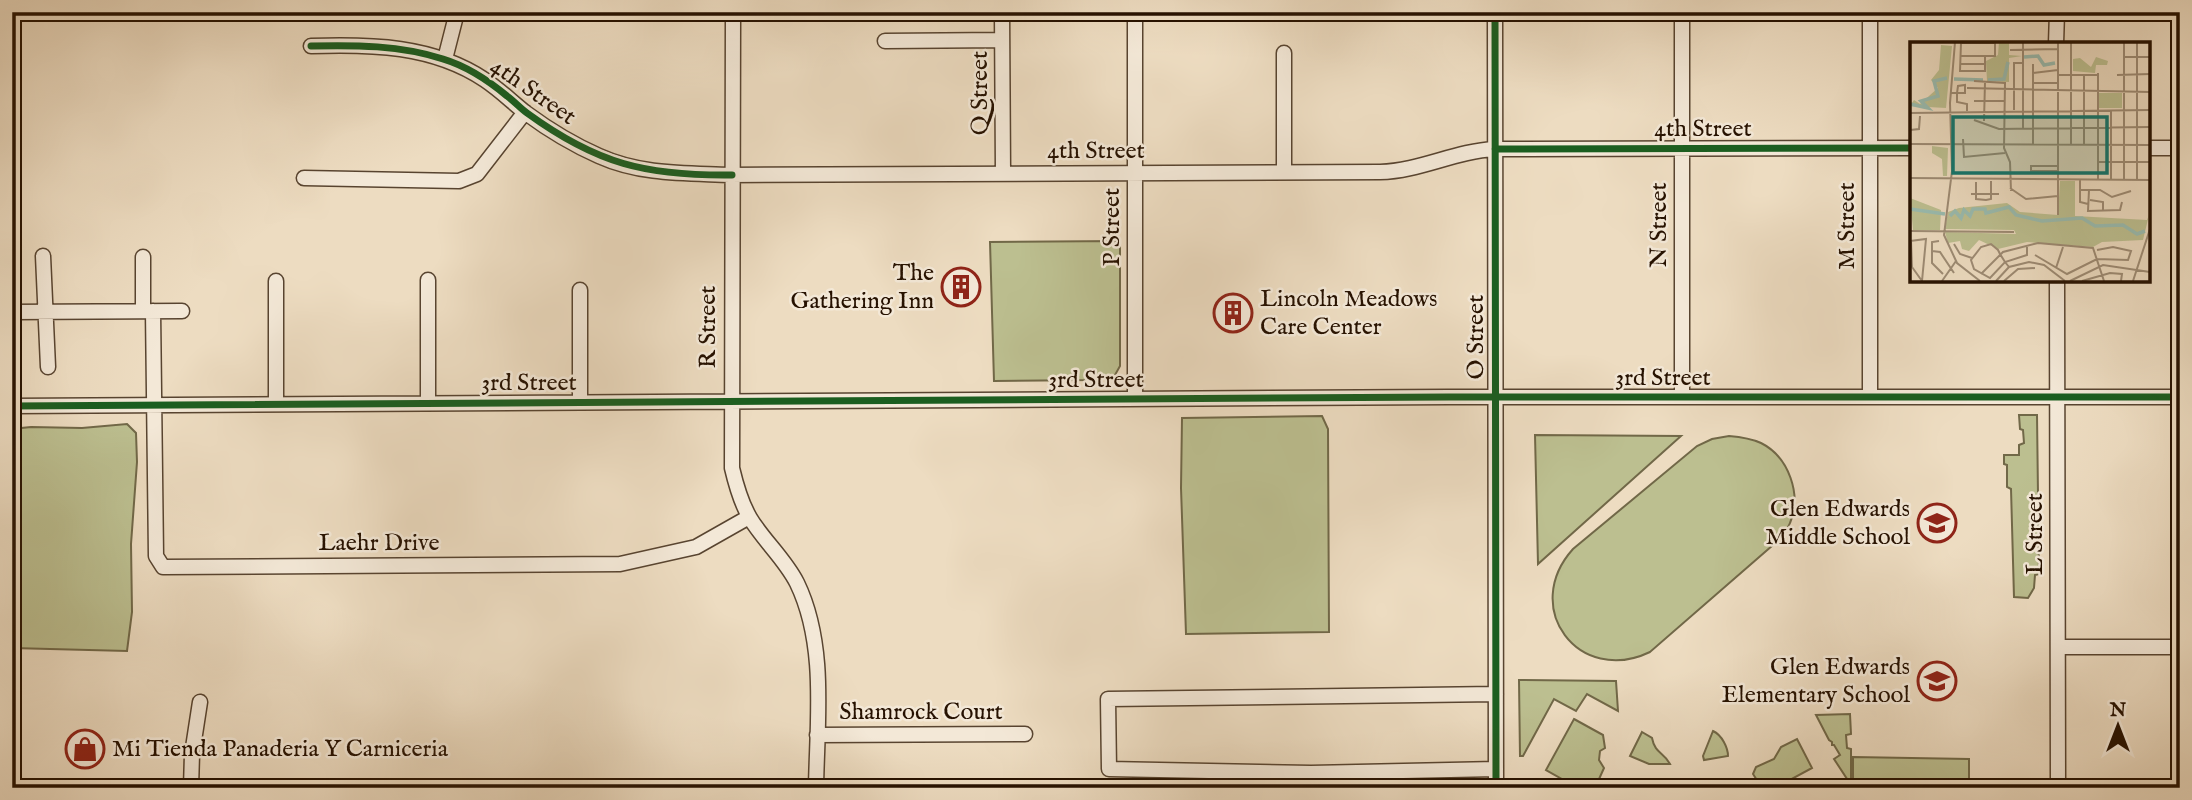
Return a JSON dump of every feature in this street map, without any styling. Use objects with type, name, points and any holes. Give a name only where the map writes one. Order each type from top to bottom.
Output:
[{"type":"street","points":[[445,59],[457,12]]},
{"type":"street","name":"R Street","points":[[733,12],[730,401],[732,468],[738,492],[749,517],[796,580],[808,611],[816,653],[816,788]]},
{"type":"street","name":"Q Street","points":[[1002,12],[1003,174]]},
{"type":"street","name":"P Street","points":[[1135,12],[1135,399]]},
{"type":"street","name":"O Street","points":[[1495,12],[1496,788]]},
{"type":"street","name":"N Street","points":[[1682,12],[1682,397]]},
{"type":"street","name":"M Street","points":[[1870,12],[1870,397]]},
{"type":"street","points":[[2056,42],[2057,12]]},
{"type":"street","points":[[885,41],[1002,40]]},
{"type":"street","name":"4th Street","points":[[311,46],[392,47],[445,59],[482,78],[525,112],[566,139],[600,157],[660,173],[1401,172],[1460,153],[1495,149],[1910,148]]},
{"type":"street","points":[[1284,53],[1284,172]]},
{"type":"street","points":[[304,178],[460,181],[477,174],[525,112]]},
{"type":"street","points":[[2150,148],[2180,148]]},
{"type":"street","points":[[43,256],[48,367]]},
{"type":"street","points":[[143,257],[155,404]]},
{"type":"street","points":[[428,280],[428,403]]},
{"type":"street","points":[[276,281],[276,404]]},
{"type":"street","name":"L Street","points":[[2057,282],[2058,788]]},
{"type":"street","points":[[580,290],[580,402]]},
{"type":"street","points":[[12,312],[182,311]]},
{"type":"street","name":"3rd Street","points":[[12,406],[1495,397],[2180,397]]},
{"type":"street","name":"Laehr Drive","points":[[155,404],[156,556],[163,567],[620,564],[696,547],[749,517]]},
{"type":"street","points":[[2058,647],[2180,647]]},
{"type":"street","points":[[1496,694],[1108,699],[1109,769],[1311,773],[1496,769]]},
{"type":"street","points":[[191,788],[192,754],[200,702]]},
{"type":"street","name":"Shamrock Court","points":[[817,735],[1026,734]]},
{"type":"green space","points":[[1120,241],[1120,366],[1115,375],[1095,380],[994,381],[990,242]]},
{"type":"green space","points":[[2019,415],[2037,415],[2039,574],[2035,575],[2034,588],[2028,598],[2014,597],[2011,489],[2007,487],[2007,465],[2004,464],[2004,455],[2019,455],[2019,445],[2024,443]]},
{"type":"green space","points":[[1322,416],[1328,429],[1329,632],[1186,634],[1181,488],[1182,418]]},
{"type":"green space","points":[[127,424],[136,433],[137,462],[131,544],[132,612],[127,651],[12,648],[12,429]]},
{"type":"green space","points":[[1535,435],[1681,436],[1538,564]]},
{"type":"green space","points":[[1729,436],[1761,443],[1771,449],[1786,467],[1791,478],[1794,501],[1787,529],[1773,545],[1650,652],[1624,660],[1601,659],[1580,650],[1565,635],[1555,616],[1553,595],[1558,572],[1573,549],[1697,446],[1712,439]]},
{"type":"green space","points":[[1519,680],[1616,681],[1618,711],[1587,694],[1576,711],[1554,699],[1523,756],[1520,756]]},
{"type":"green space","points":[[1850,714],[1851,734],[1846,735],[1847,748],[1851,749],[1851,788],[1839,788],[1849,782],[1834,759],[1840,755],[1816,715]]},
{"type":"green space","points":[[1574,719],[1603,735],[1605,748],[1600,751],[1599,760],[1604,768],[1595,788],[1578,788],[1546,770]]},
{"type":"green space","points":[[1713,731],[1724,742],[1728,756],[1704,760],[1703,756]]},
{"type":"green space","points":[[1642,732],[1652,738],[1655,747],[1670,764],[1649,764],[1630,756]]},
{"type":"green space","points":[[1797,739],[1812,768],[1775,788],[1762,788],[1753,774],[1756,767],[1774,759],[1781,747]]},
{"type":"green space","points":[[1853,757],[1969,759],[1969,788],[1853,788]]},
{"type":"cycle path","points":[[1495,12],[1496,788]]},
{"type":"cycle path","points":[[311,46],[394,48],[427,54],[477,74],[552,130],[600,155],[648,169],[674,173],[732,175]]},
{"type":"cycle path","points":[[1495,149],[1910,148]]},
{"type":"cycle path","points":[[12,406],[1449,397],[2180,397]]},
{"type":"place","name":"The Gathering Inn","points":[[961,287]]},
{"type":"place","name":"Lincoln Meadows Care Center","points":[[1233,313]]},
{"type":"place","name":"Glen Edwards Middle School","points":[[1937,523]]},
{"type":"place","name":"Glen Edwards Elementary School","points":[[1937,681]]},
{"type":"place","name":"Mi Tienda Panaderia Y Carniceria","points":[[85,749]]}]
